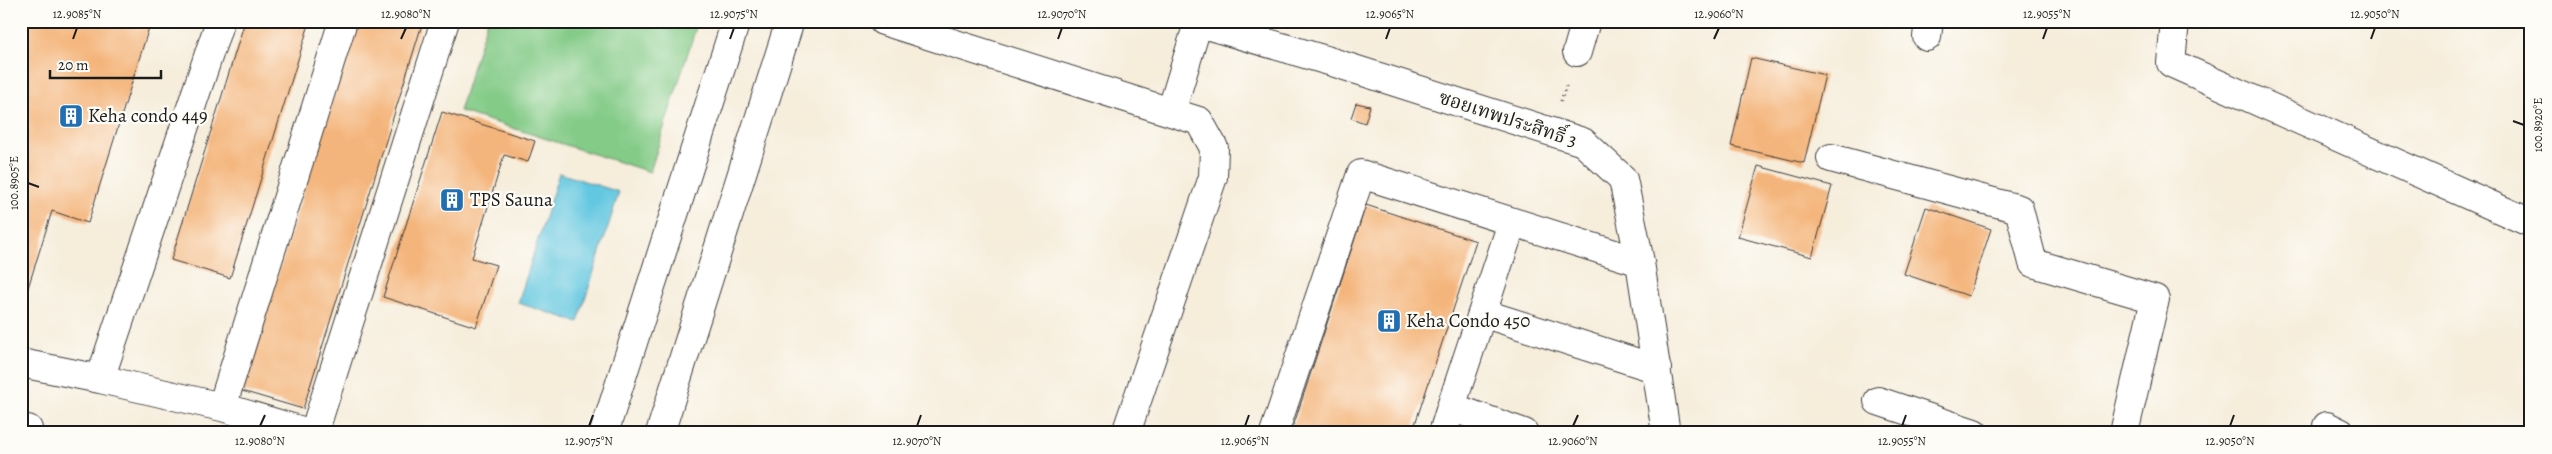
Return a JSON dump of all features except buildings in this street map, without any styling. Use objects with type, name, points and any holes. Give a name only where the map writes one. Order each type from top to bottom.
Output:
[{"type":"street","points":[[100,379],[220,21]]},
{"type":"street","points":[[222,407],[343,21]]},
{"type":"street","points":[[314,433],[445,21]]},
{"type":"street","points":[[604,433],[736,21]]},
{"type":"street","points":[[660,433],[790,21]]},
{"type":"street","points":[[1577,52],[1586,21]]},
{"type":"street","points":[[2175,21],[2171,63],[2531,223]]},
{"type":"street","points":[[890,22],[1199,121],[1214,148],[1213,177],[1126,433]]},
{"type":"street","points":[[1171,112],[1196,22]]},
{"type":"street","name":"ซอยเทพประสิทธิ์ 3","points":[[1196,22],[1583,142],[1623,179],[1640,262],[1666,433]]},
{"type":"street","points":[[1831,158],[2019,210],[2033,263],[2155,299],[2124,433]]},
{"type":"street","points":[[1274,433],[1361,174],[1640,262]]},
{"type":"street","points":[[1443,433],[1512,223]]},
{"type":"street","points":[[1482,313],[1657,369]]},
{"type":"street","points":[[21,363],[222,407],[309,433]]},
{"type":"street","points":[[1878,402],[1974,433]]},
{"type":"street","points":[[1451,407],[1524,433]]},
{"type":"path","points":[[1552,132],[1577,52]]},
{"type":"green space","points":[[487,21],[698,21],[650,172],[459,111]]},
{"type":"water","points":[[559,173],[619,192],[578,322],[518,303]]},
{"type":"place","name":"Keha condo 449","points":[[71,116]]},
{"type":"place","name":"TPS Sauna","points":[[452,200]]},
{"type":"place","name":"Keha Condo 450","points":[[1389,321]]}]
